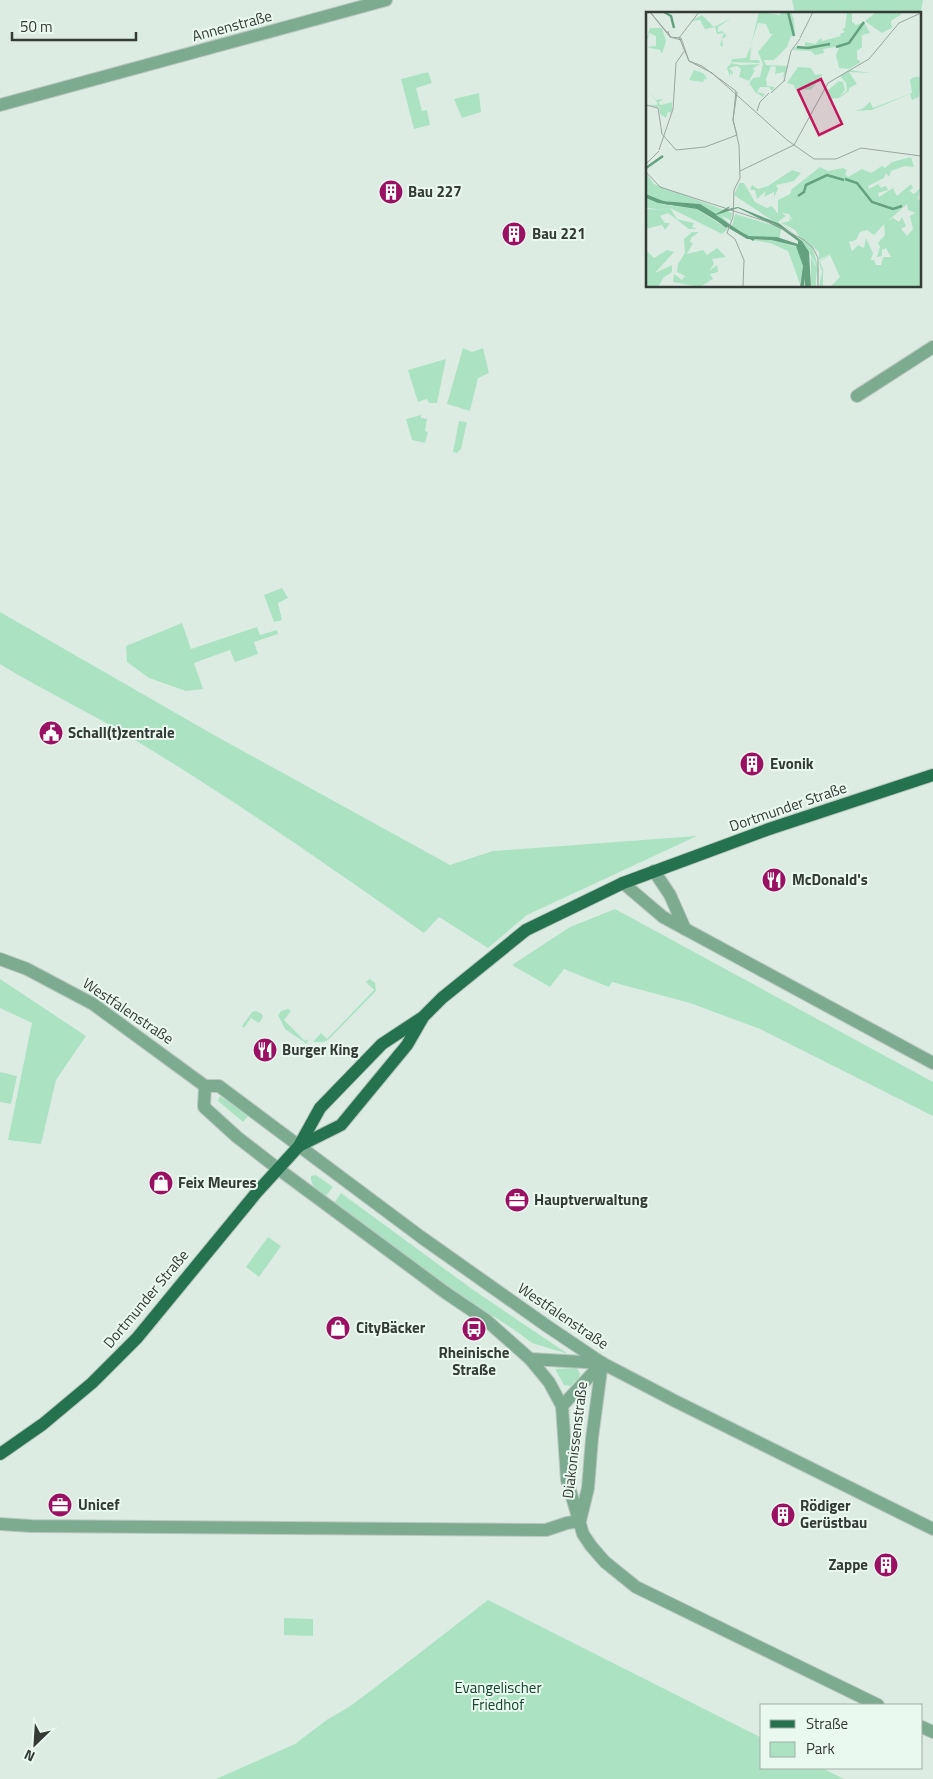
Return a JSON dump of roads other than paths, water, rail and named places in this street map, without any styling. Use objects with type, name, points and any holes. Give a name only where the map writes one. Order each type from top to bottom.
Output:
[{"type":"main road","name":"Dortmunder Straße","points":[[0,1454],[42,1424],[92,1383],[137,1338],[277,1168],[299,1146],[320,1108],[382,1044],[423,1017],[442,998],[526,930],[623,883],[654,871],[769,829],[933,775]]},
{"type":"main road","name":"Dortmunder Straße","points":[[299,1146],[341,1124],[406,1045],[423,1017]]},
{"type":"street","name":"Annenstraße","points":[[0,105],[386,0]]},
{"type":"street","points":[[857,396],[933,348]]},
{"type":"street","points":[[654,871],[670,895],[685,928]]},
{"type":"street","points":[[623,883],[663,916],[933,1063]]},
{"type":"street","name":"Westfalenstraße","points":[[0,959],[27,969],[93,1004],[205,1086],[220,1086],[421,1237],[547,1326],[602,1362],[675,1401],[933,1529]]},
{"type":"street","points":[[205,1086],[204,1106],[237,1137],[446,1293],[486,1320],[530,1359],[549,1382],[562,1406]]},
{"type":"street","name":"Diakonissenstraße","points":[[530,1359],[602,1362]]},
{"type":"street","name":"Diakonissenstraße","points":[[602,1362],[562,1406],[567,1480],[583,1534],[591,1546],[604,1562],[636,1587],[876,1704]]},
{"type":"street","name":"Diakonissenstraße","points":[[580,1521],[588,1488],[592,1438],[602,1362]]},
{"type":"street","points":[[0,1524],[41,1526],[546,1530],[580,1521]]},
{"type":"place","name":"Bau 227","points":[[391,192]]},
{"type":"place","name":"Bau 221","points":[[514,234]]},
{"type":"place","name":"Schall(t)zentrale","points":[[51,733]]},
{"type":"place","name":"Evonik","points":[[752,764]]},
{"type":"place","name":"McDonald's","points":[[774,880]]},
{"type":"place","name":"Burger King","points":[[265,1050]]},
{"type":"place","name":"Feix Meures","points":[[161,1183]]},
{"type":"place","name":"Hauptverwaltung","points":[[517,1200]]},
{"type":"place","name":"CityBäcker","points":[[338,1328]]},
{"type":"place","name":"Rheinische Straße","points":[[474,1329]]},
{"type":"place","name":"Unicef","points":[[60,1505]]},
{"type":"place","name":"Rödiger Gerüstbau","points":[[783,1515]]},
{"type":"place","name":"Zappe","points":[[886,1565]]},
{"type":"park label","name":"Evangelischer Friedhof","points":[[498,1696]]}]
